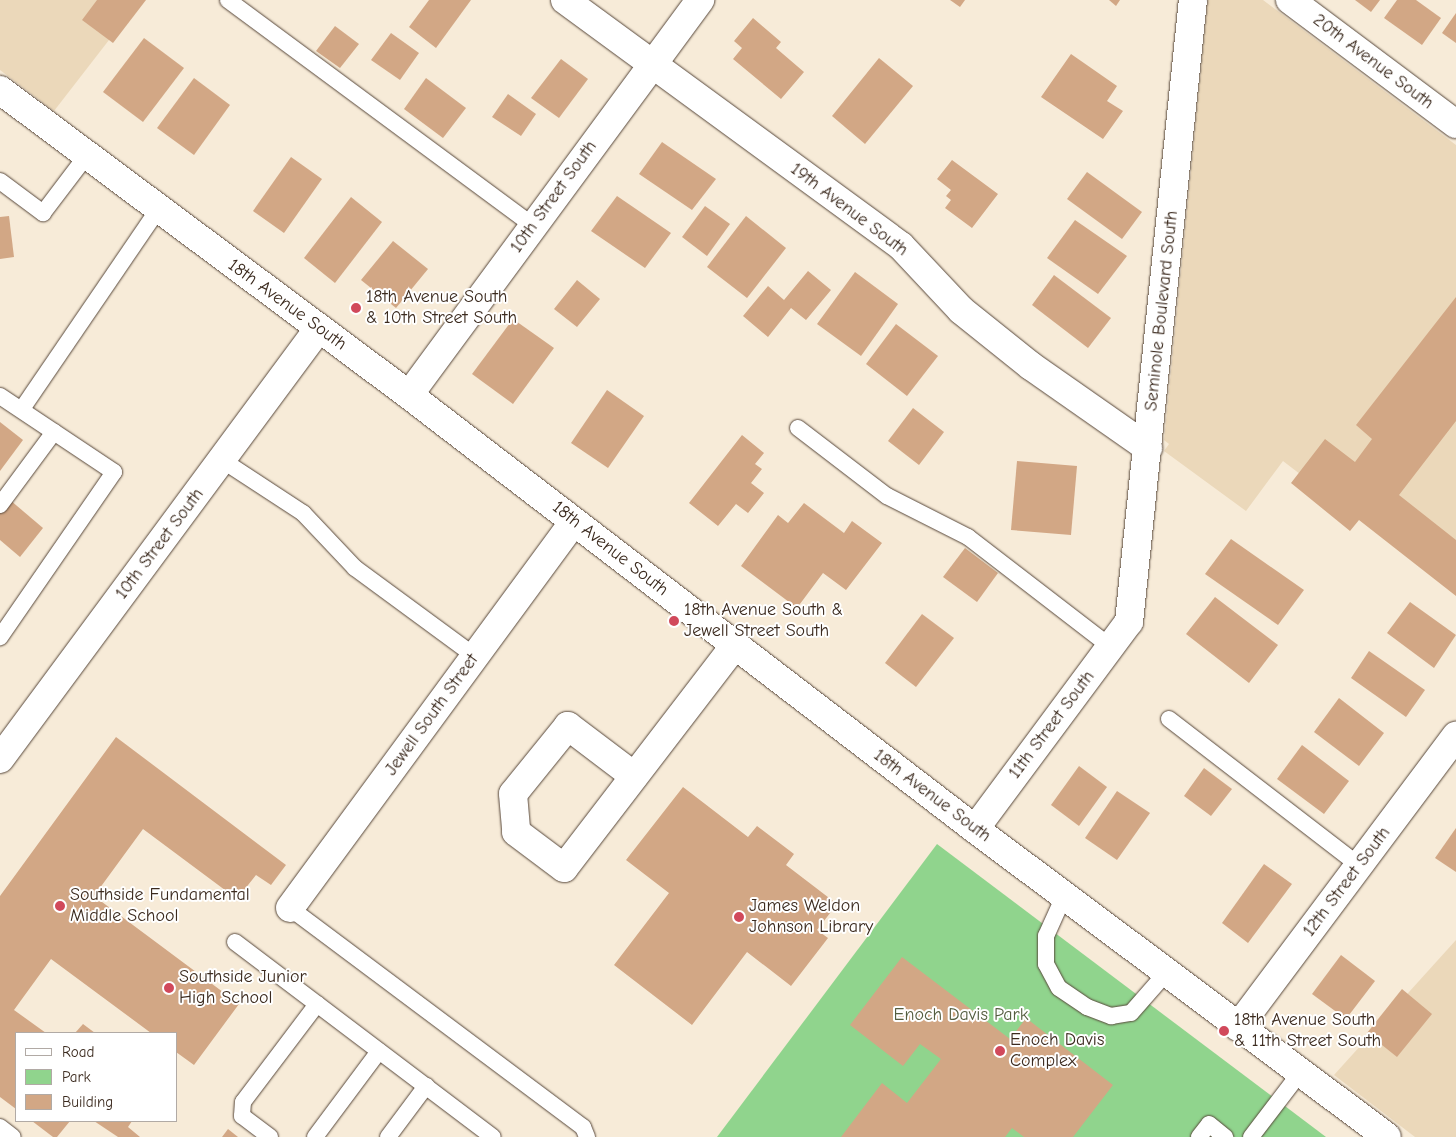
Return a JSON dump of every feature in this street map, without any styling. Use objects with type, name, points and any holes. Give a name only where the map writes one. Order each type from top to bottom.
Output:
[{"type":"street","name":"19th Avenue South","points":[[566,0],[901,246],[961,310],[1031,366],[1148,448]]},
{"type":"street","name":"10th Street South","points":[[409,395],[700,0]]},
{"type":"street","name":"Seminole Boulevard South","points":[[1129,622],[1193,0]]},
{"type":"street","name":"20th Avenue South","points":[[1290,0],[1456,124]]},
{"type":"street","name":"18th Avenue South","points":[[1,92],[409,395],[975,829],[1387,1137]]},
{"type":"street","name":"10th Street South","points":[[0,759],[320,328]]},
{"type":"street","name":"Jewell South Street","points":[[290,908],[574,522]]},
{"type":"street","name":"11th Street South","points":[[975,829],[1129,622]]},
{"type":"street","points":[[634,776],[568,726],[513,794],[516,832],[564,868],[735,645]]},
{"type":"street","name":"12th Street South","points":[[1238,1027],[1456,736]]},
{"type":"lane","points":[[228,0],[533,226]]},
{"type":"lane","points":[[0,181],[44,213],[87,155]]},
{"type":"lane","points":[[22,409],[158,210]]},
{"type":"lane","points":[[0,396],[114,472],[0,637]]},
{"type":"lane","points":[[798,428],[887,496],[968,537],[1111,647]]},
{"type":"lane","points":[[0,505],[54,432]]},
{"type":"lane","points":[[222,460],[303,513],[355,568],[475,656]]},
{"type":"lane","points":[[1168,719],[1360,866]]},
{"type":"lane","points":[[1064,896],[1046,936],[1046,964],[1059,988],[1087,1007],[1111,1016],[1131,1013],[1166,973]]},
{"type":"lane","points":[[290,908],[583,1127],[587,1137]]},
{"type":"lane","points":[[235,942],[493,1137]]},
{"type":"lane","points":[[270,1137],[242,1116],[243,1102],[316,1004]]},
{"type":"lane","points":[[315,1137],[379,1051]]},
{"type":"lane","points":[[1251,1137],[1300,1073]]},
{"type":"lane","points":[[388,1137],[426,1086]]},
{"type":"lane","points":[[1199,1137],[1209,1124],[1225,1137]]},
{"type":"lane","points":[[0,1127],[13,1137]]},
{"type":"shaded area","points":[[0,0],[140,0],[54,111],[0,70]]},
{"type":"shaded area","points":[[1208,0],[1263,0],[1456,145],[1456,594],[1283,461],[1246,511],[1164,451],[1169,444],[1164,440]]},
{"type":"shaded area","points":[[1456,940],[1456,1137],[1415,1137],[1334,1075]]},
{"type":"green space","name":"Enoch Davis Park","points":[[937,844],[1326,1137],[717,1137]]},
{"type":"building","points":[[97,0],[146,0],[113,43],[82,20]]},
{"type":"building","points":[[429,0],[471,0],[436,48],[409,27]]},
{"type":"building","points":[[950,0],[965,0],[960,7]]},
{"type":"building","points":[[1109,0],[1120,0],[1116,6]]},
{"type":"building","points":[[1355,0],[1380,0],[1371,12]]},
{"type":"building","points":[[1397,0],[1416,0],[1441,18],[1422,45],[1384,18]]},
{"type":"building","points":[[1456,13],[1456,43],[1442,33]]},
{"type":"building","points":[[753,18],[781,42],[776,48],[804,72],[781,99],[733,59],[742,48],[734,41]]},
{"type":"building","points":[[335,26],[359,44],[340,68],[316,51]]},
{"type":"building","points":[[391,33],[419,53],[400,80],[371,60]]},
{"type":"building","points":[[144,38],[184,68],[143,122],[103,92]]},
{"type":"building","points":[[1071,54],[1117,86],[1107,101],[1123,111],[1103,139],[1041,97]]},
{"type":"building","points":[[879,58],[913,86],[865,144],[832,116]]},
{"type":"building","points":[[561,59],[588,79],[559,118],[531,98]]},
{"type":"building","points":[[194,78],[230,105],[194,155],[157,128]]},
{"type":"building","points":[[426,78],[466,108],[443,138],[404,109]]},
{"type":"building","points":[[508,94],[536,114],[521,136],[492,117]]},
{"type":"building","points":[[662,142],[716,179],[692,210],[639,174]]},
{"type":"building","points":[[291,157],[322,179],[284,233],[253,211]]},
{"type":"building","points":[[952,160],[998,194],[972,228],[945,208],[951,200],[946,196],[951,190],[937,179]]},
{"type":"building","points":[[1087,172],[1142,212],[1122,239],[1067,199]]},
{"type":"building","points":[[617,196],[671,233],[645,268],[591,231]]},
{"type":"building","points":[[351,197],[382,222],[335,283],[304,258]]},
{"type":"building","points":[[705,206],[730,224],[707,256],[682,237]]},
{"type":"building","points":[[9,216],[14,257],[0,259],[0,217]]},
{"type":"building","points":[[746,216],[786,248],[747,298],[707,267]]},
{"type":"building","points":[[1075,220],[1127,256],[1098,294],[1047,258]]},
{"type":"building","points":[[393,241],[428,269],[396,308],[361,280]]},
{"type":"building","points":[[808,271],[831,290],[806,320],[791,308],[768,337],[743,316],[768,286],[784,300]]},
{"type":"building","points":[[855,272],[898,304],[861,356],[817,324]]},
{"type":"building","points":[[1054,275],[1111,318],[1088,348],[1032,305]]},
{"type":"building","points":[[577,280],[600,299],[577,327],[554,309]]},
{"type":"building","points":[[1456,297],[1456,421],[1399,495],[1456,540],[1456,596],[1359,520],[1350,531],[1291,483],[1325,439],[1355,462],[1372,439],[1356,425]]},
{"type":"building","points":[[513,319],[554,348],[513,404],[472,374]]},
{"type":"building","points":[[896,324],[938,356],[907,396],[866,364]]},
{"type":"building","points":[[607,390],[644,416],[608,468],[571,443]]},
{"type":"building","points":[[913,408],[944,432],[919,465],[888,441]]},
{"type":"building","points":[[0,422],[23,440],[0,471]]},
{"type":"building","points":[[742,435],[764,453],[755,464],[762,469],[751,483],[764,493],[748,513],[736,504],[718,526],[689,503]]},
{"type":"building","points":[[1017,461],[1077,466],[1071,535],[1011,530]]},
{"type":"building","points":[[10,500],[43,528],[20,557],[0,540],[0,512]]},
{"type":"building","points":[[804,503],[844,533],[852,521],[882,543],[846,590],[823,573],[797,608],[741,566],[778,515],[788,523]]},
{"type":"building","points":[[1231,539],[1304,590],[1278,625],[1205,574]]},
{"type":"building","points":[[965,548],[998,573],[977,602],[943,577]]},
{"type":"building","points":[[1215,597],[1278,645],[1249,683],[1186,634]]},
{"type":"building","points":[[1410,602],[1456,635],[1434,668],[1387,633]]},
{"type":"building","points":[[922,614],[954,638],[916,687],[885,663]]},
{"type":"building","points":[[1369,651],[1425,690],[1406,717],[1351,678]]},
{"type":"building","points":[[1339,698],[1384,733],[1359,766],[1314,732]]},
{"type":"building","points":[[116,737],[286,865],[271,885],[256,875],[237,899],[143,829],[94,896],[239,1004],[194,1065],[178,1053],[178,1032],[150,1032],[51,959],[14,1010],[45,1032],[15,1032],[15,1108],[0,1097],[0,896]]},
{"type":"building","points":[[1302,745],[1349,781],[1324,814],[1277,779]]},
{"type":"building","points":[[1079,766],[1107,787],[1079,826],[1051,805]]},
{"type":"building","points":[[1204,768],[1232,789],[1211,816],[1184,796]]},
{"type":"building","name":"James Weldon Johnson Library","points":[[683,787],[748,837],[757,826],[794,854],[786,865],[837,904],[817,930],[828,938],[791,986],[747,952],[692,1025],[614,965],[669,893],[626,860]]},
{"type":"building","points":[[1117,791],[1150,813],[1117,860],[1085,838]]},
{"type":"building","points":[[1456,828],[1456,872],[1435,858]]},
{"type":"building","points":[[1264,864],[1292,884],[1248,943],[1222,923]]},
{"type":"building","points":[[1341,955],[1375,981],[1346,1019],[1312,994]]},
{"type":"building","name":"Enoch Davis Complex","points":[[902,957],[1010,1039],[1026,1018],[1113,1085],[1073,1137],[1024,1137],[1012,1128],[1005,1137],[841,1137],[882,1083],[907,1103],[941,1059],[920,1044],[903,1066],[850,1025]]},
{"type":"building","points":[[1402,989],[1432,1014],[1397,1057],[1367,1033]]},
{"type":"building","points":[[83,1024],[94,1032],[76,1032]]},
{"type":"building","points":[[33,1122],[69,1122],[57,1137],[53,1137]]},
{"type":"building","points":[[96,1122],[131,1122],[128,1127],[140,1137],[118,1137]]},
{"type":"building","points":[[228,1129],[238,1137],[222,1137]]},
{"type":"place","name":"18th Avenue South & 10th Street South","points":[[356,308]]},
{"type":"place","name":"18th Avenue South & Jewell Street South","points":[[674,621]]},
{"type":"place","name":"Southside Fundamental Middle School","points":[[60,906]]},
{"type":"place","name":"James Weldon Johnson Library","points":[[739,917]]},
{"type":"place","name":"Southside Junior High School","points":[[169,988]]},
{"type":"place","name":"18th Avenue South & 11th Street South","points":[[1224,1031]]},
{"type":"place","name":"Enoch Davis Complex","points":[[1000,1051]]}]
